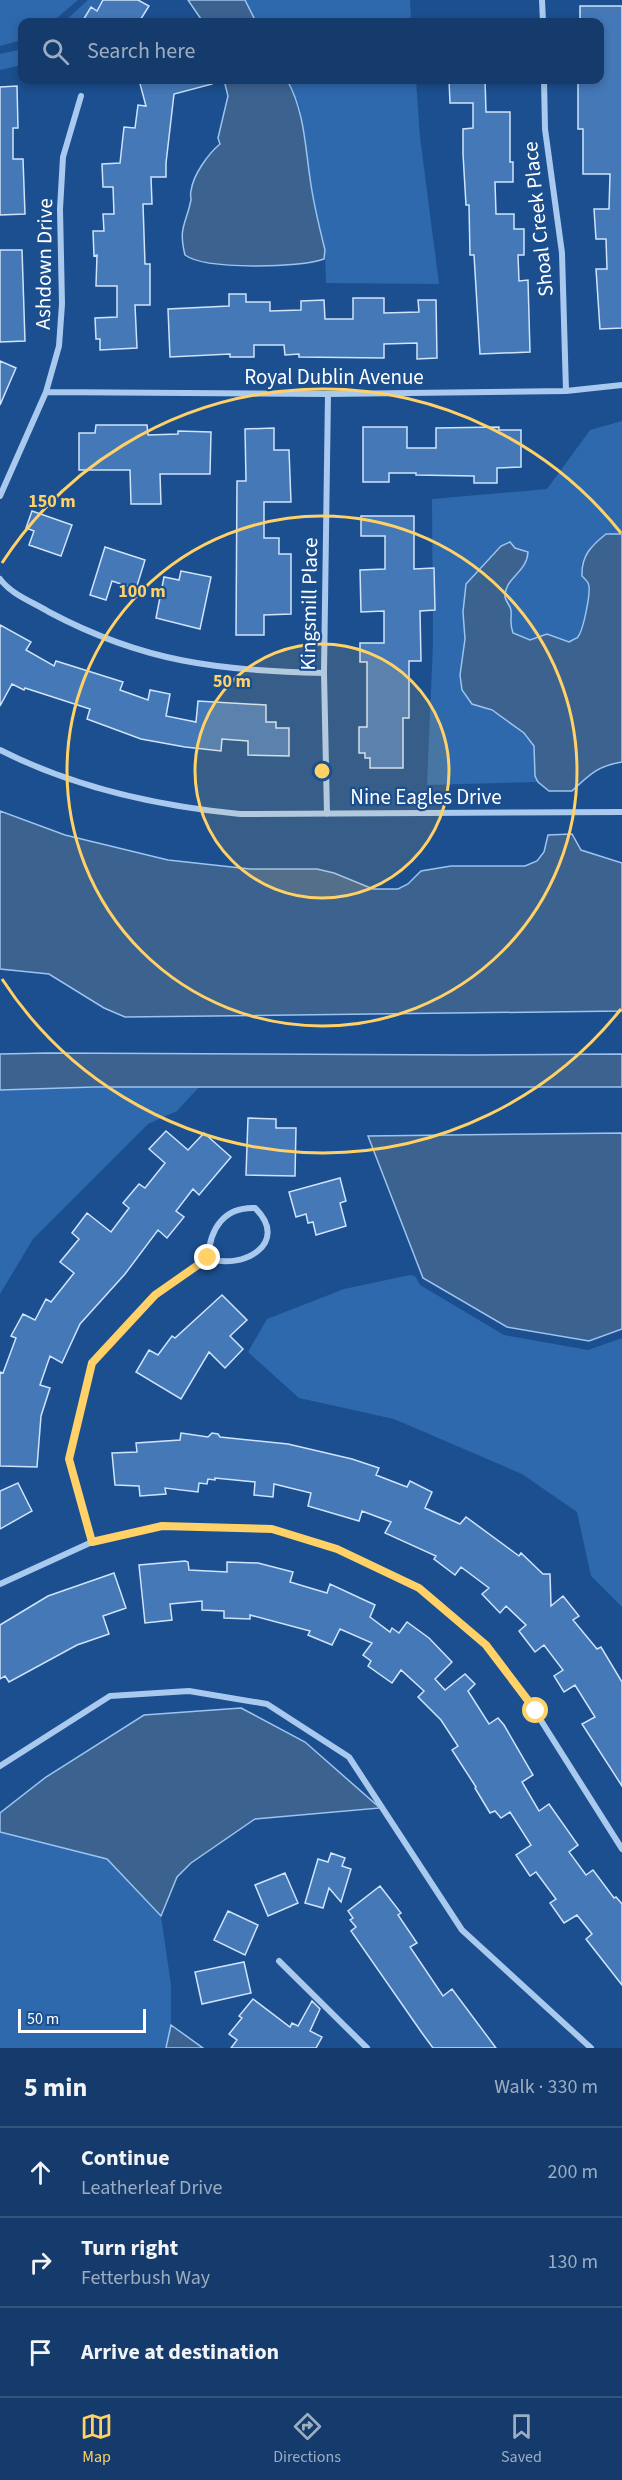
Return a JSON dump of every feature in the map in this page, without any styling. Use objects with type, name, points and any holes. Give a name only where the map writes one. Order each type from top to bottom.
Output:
[{"type":"street","points":[[542,0],[543,18]]},
{"type":"street","name":"Shoal Creek Place","points":[[544,84],[546,138],[562,253],[566,391]]},
{"type":"street","name":"Ashdown Drive","points":[[0,496],[46,392],[59,346],[62,304],[60,209],[63,157],[81,96]]},
{"type":"street","name":"Royal Dublin Avenue","points":[[46,392],[328,394],[566,391],[622,385]]},
{"type":"street","name":"Kingsmill Place","points":[[327,814],[324,673],[328,394]]},
{"type":"street","points":[[0,579],[13,592],[85,631],[128,648],[189,664],[249,671],[324,673]]},
{"type":"street","name":"Nine Eagles Drive","points":[[0,750],[98,789],[189,809],[240,814],[622,810]]},
{"type":"street","points":[[92,1542],[69,1459],[92,1363],[155,1295],[208,1258],[214,1233],[228,1212],[241,1208],[255,1208],[262,1215],[266,1234],[264,1245],[259,1252],[249,1257],[226,1261],[208,1258]]},
{"type":"street","points":[[0,1584],[92,1542],[162,1526],[272,1529],[337,1549],[419,1588],[486,1645],[536,1711],[622,1849]]},
{"type":"street","points":[[0,1766],[110,1696],[189,1691],[267,1704],[349,1757],[462,1930],[591,2048]]},
{"type":"street","points":[[279,1961],[367,2048]]},
{"type":"shaded area","points":[[0,0],[78,0],[57,18],[18,18],[18,41],[0,46]]},
{"type":"shaded area","points":[[88,0],[116,0],[97,18],[68,18]]},
{"type":"shaded area","points":[[188,0],[245,0],[254,18],[200,18]]},
{"type":"shaded area","points":[[245,0],[410,0],[411,18],[254,18]]},
{"type":"shaded area","points":[[18,50],[18,66],[0,70],[0,54]]},
{"type":"shaded area","points":[[225,84],[289,84],[303,127],[313,196],[325,250],[324,259],[275,266],[253,266],[212,263],[185,255],[182,238],[192,185],[202,165],[220,144],[218,138],[228,96]]},
{"type":"shaded area","points":[[289,84],[416,84],[420,137],[439,284],[326,283],[325,250],[310,181],[300,107]]},
{"type":"shaded area","points":[[622,421],[622,534],[592,547],[584,558],[581,565],[590,592],[577,638],[568,642],[547,634],[530,640],[513,633],[509,623],[511,610],[505,600],[505,592],[510,581],[518,574],[528,552],[515,548],[510,542],[463,612],[465,639],[460,675],[472,704],[506,719],[529,738],[533,745],[538,782],[427,785],[433,643],[432,499],[547,489],[590,430]]},
{"type":"shaded area","points":[[606,534],[622,534],[622,762],[594,772],[572,791],[549,791],[538,782],[535,776],[534,746],[524,733],[492,710],[472,704],[462,690],[460,675],[465,639],[463,612],[466,584],[501,546],[510,542],[515,548],[528,552],[524,565],[506,590],[505,597],[511,610],[513,633],[530,640],[547,634],[569,642],[577,638],[586,611],[589,587],[588,582],[582,576],[585,557]]},
{"type":"shaded area","points":[[0,811],[65,835],[168,860],[250,869],[317,869],[334,873],[373,889],[398,889],[408,884],[421,871],[451,866],[525,866],[537,861],[544,852],[548,835],[572,834],[581,850],[622,863],[622,1011],[125,1017],[104,1008],[49,974],[0,969]]},
{"type":"shaded area","points":[[0,1054],[622,1054],[622,1087],[94,1087],[0,1090]]},
{"type":"shaded area","points":[[199,1087],[177,1111],[148,1124],[33,1239],[0,1294],[0,1090]]},
{"type":"shaded area","points":[[622,1133],[622,1329],[589,1341],[507,1327],[423,1278],[368,1136]]},
{"type":"shaded area","points":[[410,1275],[415,1276],[420,1285],[504,1335],[588,1350],[622,1338],[622,1607],[591,1576],[577,1512],[522,1474],[394,1419],[299,1398],[248,1352],[267,1319],[344,1289]]},
{"type":"shaded area","points":[[241,1708],[305,1742],[380,1808],[255,1819],[191,1863],[177,1877],[161,1916],[107,1859],[0,1832],[0,1813],[46,1777],[144,1715]]},
{"type":"shaded area","points":[[0,1832],[107,1859],[161,1916],[171,1985],[171,2025],[166,2048],[0,2048]]},
{"type":"shaded area","points":[[171,2025],[203,2048],[166,2048]]},
{"type":"building","points":[[103,0],[138,0],[149,6],[142,18],[84,18],[91,7],[97,11]]},
{"type":"building","points":[[580,6],[622,6],[622,328],[600,329],[596,269],[607,269],[606,239],[596,239],[594,209],[609,209],[610,174],[583,174],[583,129],[578,129],[578,84],[604,84],[604,18],[580,18]]},
{"type":"building","points":[[140,84],[212,84],[174,94],[166,177],[151,177],[152,204],[143,204],[145,264],[150,264],[150,305],[135,305],[137,348],[100,350],[100,339],[96,339],[95,318],[117,317],[117,286],[96,286],[97,255],[94,256],[93,231],[104,231],[103,214],[114,214],[113,187],[103,187],[102,164],[120,163],[124,127],[135,128],[138,105],[146,106]]},
{"type":"building","points":[[449,84],[485,84],[486,112],[510,112],[510,162],[513,162],[513,182],[495,182],[496,214],[514,214],[514,229],[524,229],[524,255],[518,255],[519,281],[528,280],[530,352],[480,354],[474,255],[470,255],[469,205],[466,205],[463,154],[463,129],[473,128],[473,103],[450,103]]},
{"type":"building","points":[[17,86],[18,128],[13,128],[13,159],[23,159],[25,214],[0,215],[0,87]]},
{"type":"building","points":[[0,250],[22,250],[25,341],[0,342]]},
{"type":"building","points":[[229,294],[246,294],[246,302],[270,302],[270,311],[301,310],[301,301],[324,300],[325,319],[353,319],[353,298],[384,298],[384,313],[419,312],[418,300],[436,300],[437,358],[417,359],[417,343],[384,344],[384,358],[299,357],[299,354],[285,355],[284,345],[254,345],[254,357],[230,357],[230,354],[170,357],[168,309],[229,306]]},
{"type":"building","points":[[0,361],[16,368],[0,405]]},
{"type":"building","points":[[96,425],[147,425],[148,435],[178,434],[178,431],[211,432],[210,474],[160,474],[161,504],[131,504],[130,470],[79,470],[79,433],[95,433]]},
{"type":"building","points":[[363,427],[407,427],[407,448],[436,448],[436,428],[499,427],[499,430],[521,430],[521,467],[497,468],[497,483],[474,483],[474,476],[416,475],[416,473],[389,473],[389,482],[363,482]]},
{"type":"building","points":[[274,428],[274,450],[289,450],[291,502],[264,502],[264,538],[279,538],[279,554],[291,554],[291,614],[264,615],[264,635],[236,635],[237,481],[246,481],[245,429]]},
{"type":"building","points":[[32,511],[72,525],[61,556],[29,545],[34,531],[26,528]]},
{"type":"building","points":[[361,516],[414,516],[414,569],[434,568],[435,610],[420,611],[421,661],[409,661],[409,718],[403,718],[403,768],[370,768],[370,758],[365,758],[365,753],[359,753],[359,727],[367,727],[367,662],[360,662],[360,643],[384,643],[384,611],[361,612],[360,570],[385,569],[385,536],[361,536]]},
{"type":"building","points":[[105,547],[145,560],[136,589],[112,581],[106,600],[90,595]]},
{"type":"building","points":[[181,571],[211,577],[200,629],[156,618],[164,577],[179,580]]},
{"type":"building","points":[[0,625],[31,642],[26,650],[54,666],[56,661],[123,682],[120,690],[148,700],[150,690],[170,694],[166,716],[196,722],[198,701],[266,705],[266,722],[276,722],[276,728],[289,728],[289,756],[248,755],[248,741],[222,739],[221,751],[141,739],[87,719],[90,709],[25,688],[24,690],[12,684],[0,706]]},
{"type":"building","points":[[248,1118],[276,1119],[276,1128],[296,1128],[295,1176],[246,1175]]},
{"type":"building","points":[[166,1131],[188,1150],[204,1133],[231,1157],[199,1195],[193,1189],[176,1211],[184,1217],[167,1238],[158,1230],[125,1274],[80,1324],[62,1363],[50,1356],[40,1385],[50,1388],[41,1416],[37,1467],[0,1466],[0,1372],[3,1373],[16,1338],[11,1336],[23,1314],[35,1320],[46,1299],[51,1302],[74,1273],[60,1262],[79,1239],[72,1233],[87,1213],[111,1232],[129,1208],[123,1203],[139,1184],[145,1188],[165,1163],[149,1149]]},
{"type":"building","points":[[340,1178],[346,1201],[340,1203],[346,1226],[316,1235],[313,1222],[308,1223],[306,1214],[296,1217],[289,1192]]},
{"type":"building","points":[[222,1295],[247,1320],[230,1336],[243,1349],[225,1368],[209,1352],[181,1399],[136,1372],[149,1350],[158,1355],[172,1336],[175,1338]]},
{"type":"building","points":[[181,1433],[208,1437],[212,1433],[220,1437],[288,1444],[352,1459],[379,1468],[376,1475],[407,1487],[410,1481],[432,1492],[425,1508],[460,1524],[466,1517],[519,1556],[521,1553],[543,1574],[550,1574],[551,1606],[563,1596],[579,1616],[573,1620],[597,1649],[601,1647],[622,1682],[622,1786],[582,1724],[595,1717],[575,1685],[564,1692],[554,1676],[563,1670],[544,1645],[535,1652],[519,1631],[526,1625],[506,1606],[500,1613],[482,1594],[489,1588],[461,1567],[455,1575],[434,1559],[436,1556],[385,1533],[391,1522],[362,1511],[359,1521],[308,1506],[311,1493],[274,1484],[273,1497],[254,1495],[255,1482],[215,1478],[215,1480],[208,1479],[207,1484],[199,1483],[198,1492],[165,1488],[166,1494],[140,1496],[139,1486],[115,1485],[112,1453],[137,1452],[136,1443],[180,1440]]},
{"type":"building","points":[[18,1483],[32,1511],[0,1529],[0,1491]]},
{"type":"building","points":[[188,1562],[189,1570],[227,1572],[227,1562],[258,1563],[293,1572],[290,1582],[327,1593],[330,1584],[375,1605],[370,1617],[390,1632],[392,1628],[399,1633],[407,1622],[429,1638],[452,1662],[435,1679],[445,1690],[465,1674],[475,1684],[468,1691],[489,1724],[498,1718],[533,1775],[522,1782],[539,1811],[549,1804],[578,1845],[569,1852],[586,1875],[593,1870],[614,1898],[616,1897],[622,1904],[622,1985],[586,1939],[592,1934],[577,1915],[564,1923],[550,1903],[556,1899],[536,1872],[530,1876],[516,1855],[531,1845],[510,1812],[501,1818],[495,1811],[490,1813],[452,1750],[458,1746],[441,1720],[418,1697],[424,1691],[401,1670],[392,1683],[368,1666],[371,1661],[363,1655],[372,1643],[340,1629],[332,1645],[308,1635],[310,1631],[250,1615],[250,1619],[224,1618],[224,1611],[202,1610],[202,1601],[170,1604],[172,1620],[145,1623],[139,1565]]},
{"type":"building","points":[[114,1573],[126,1608],[103,1616],[109,1634],[77,1645],[9,1682],[5,1676],[0,1679],[0,1625],[48,1596]]},
{"type":"building","points":[[331,1853],[345,1858],[342,1866],[351,1869],[341,1902],[329,1888],[323,1908],[305,1903],[318,1859],[328,1862]]},
{"type":"building","points":[[285,1873],[298,1903],[268,1916],[255,1885]]},
{"type":"building","points":[[380,1886],[401,1913],[398,1915],[417,1943],[410,1947],[443,1996],[452,1989],[496,2048],[433,2048],[422,2033],[351,1931],[356,1927],[350,1920],[353,1918],[348,1911]]},
{"type":"building","points":[[228,1911],[258,1925],[245,1955],[214,1940]]},
{"type":"building","points":[[244,1962],[251,1993],[202,2004],[195,1972]]},
{"type":"building","points":[[253,1999],[290,2027],[292,2023],[298,2026],[312,2001],[320,2009],[310,2031],[322,2037],[316,2048],[231,2048],[237,2040],[229,2034],[242,2018],[239,2016]]},
{"type":"route","points":[[208,1258],[155,1295],[92,1363],[69,1459],[92,1542],[162,1526],[272,1529],[337,1549],[419,1588],[486,1645],[536,1711]]}]
